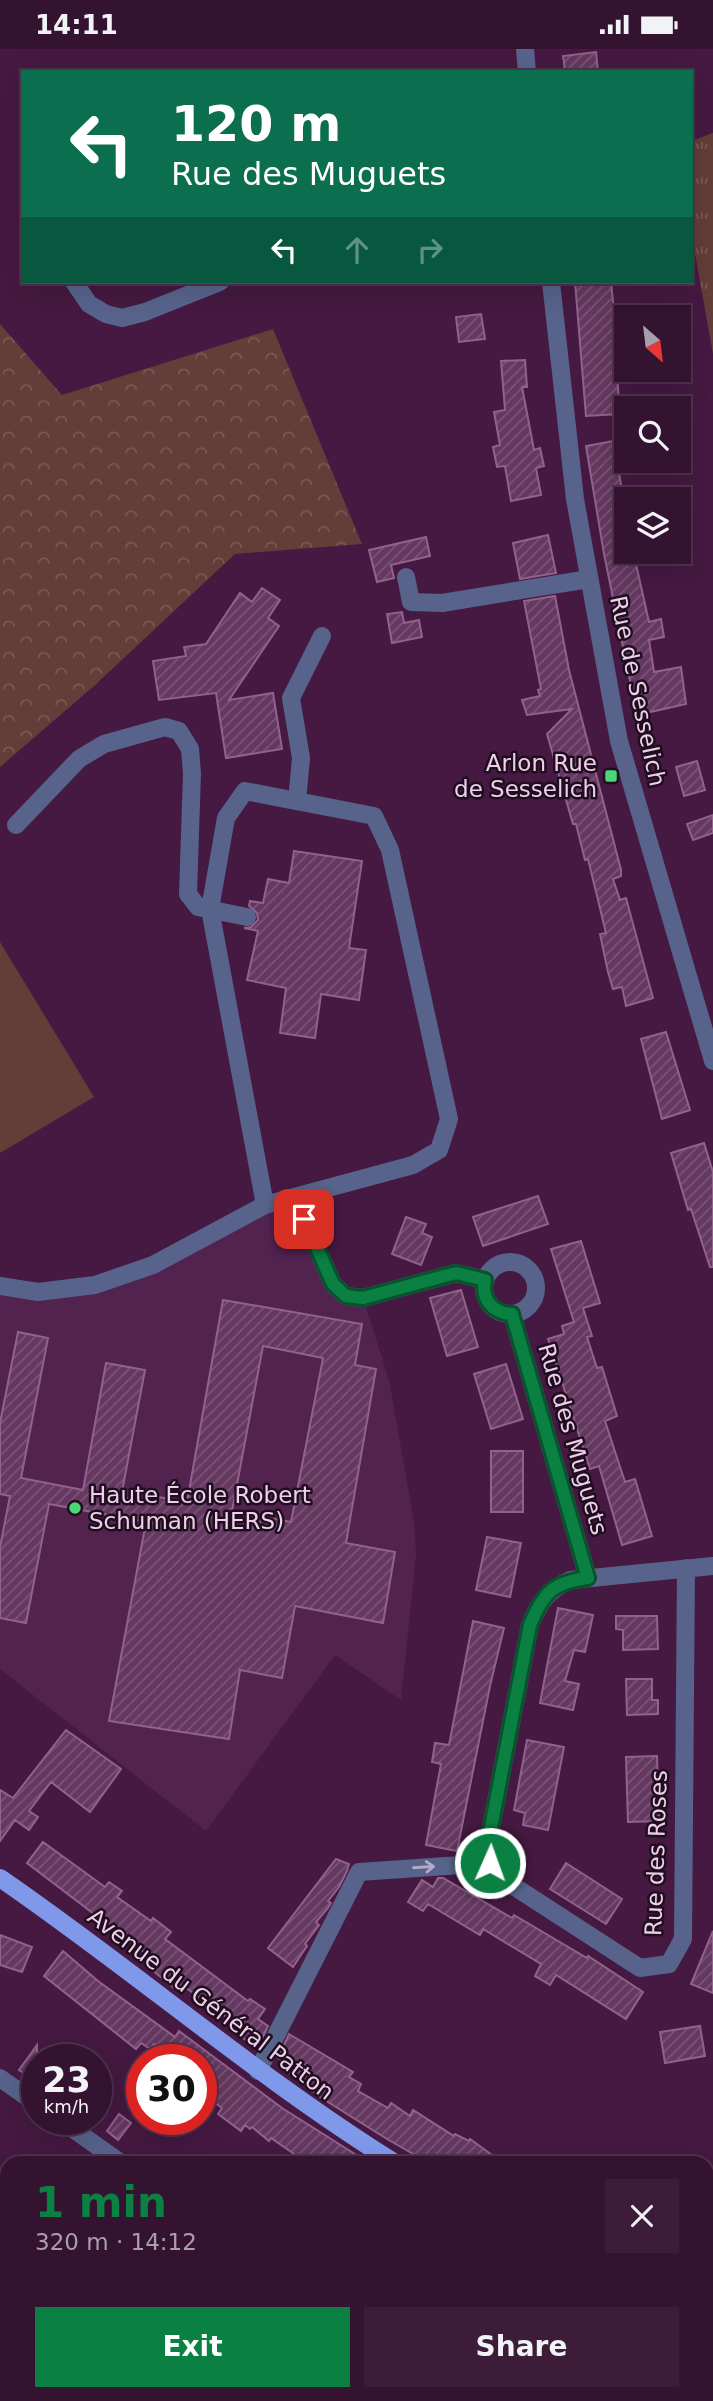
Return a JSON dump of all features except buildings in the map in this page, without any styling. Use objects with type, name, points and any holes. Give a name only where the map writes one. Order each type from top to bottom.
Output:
[{"type":"main road","name":"Avenue du Général Patton","points":[[1,1878],[258,2071],[384,2156]]},
{"type":"street","points":[[525,49],[527,70]]},
{"type":"street","points":[[75,284],[89,304],[106,314],[122,318],[145,313],[215,284]]},
{"type":"street","name":"Rue de Sesselich","points":[[551,284],[575,499],[619,741],[713,1061]]},
{"type":"street","points":[[406,577],[411,601],[442,603],[589,579]]},
{"type":"street","points":[[297,801],[301,758],[291,698],[322,636]]},
{"type":"street","points":[[16,825],[79,759],[104,744],[165,727],[179,731],[190,749],[192,773],[188,894],[198,907],[247,917]]},
{"type":"street","points":[[0,1286],[38,1292],[95,1285],[153,1265],[265,1205],[413,1165],[439,1150],[449,1119],[390,850],[374,816],[245,791],[226,818],[210,909],[265,1205]]},
{"type":"street","points":[[294,1197],[333,1284],[346,1296],[363,1298],[456,1273],[485,1280]]},
{"type":"street","points":[[512,1262],[527,1269],[533,1276],[536,1293],[527,1308],[512,1314],[495,1310],[485,1297],[485,1280],[495,1266],[512,1262]]},
{"type":"street","name":"Rue des Muguets","points":[[512,1314],[588,1578]]},
{"type":"street","points":[[258,2071],[359,1872],[490,1863],[488,1843],[530,1625],[539,1603],[558,1585],[571,1580],[713,1566]]},
{"type":"street","name":"Rue des Roses","points":[[490,1863],[501,1878],[640,1968],[669,1964],[682,1939],[686,1568]]},
{"type":"street","points":[[0,2078],[21,2093]]},
{"type":"street","points":[[82,2135],[111,2156]]},
{"type":"shaded area","points":[[294,1197],[333,1284],[363,1298],[389,1380],[414,1521],[416,1555],[401,1700],[335,1655],[206,1831],[0,1669],[0,1286],[95,1285]]},
{"type":"green space","points":[[713,133],[713,354],[693,242],[693,140]]},
{"type":"green space","points":[[0,324],[62,395],[273,329],[362,544],[235,554],[94,686],[0,767]]},
{"type":"green space","points":[[0,942],[94,1097],[0,1153]]},
{"type":"place","name":"Arlon Rue de Sesselich","points":[[611,776]]},
{"type":"place","name":"Haute École Robert Schuman (HERS)","points":[[75,1508]]},
{"type":"route","points":[[304,1219],[333,1284],[346,1296],[363,1298],[456,1273],[485,1280],[483,1288],[489,1304],[503,1314],[512,1314],[588,1578],[571,1580],[548,1593],[539,1603],[530,1625],[488,1843],[490,1863]]}]
